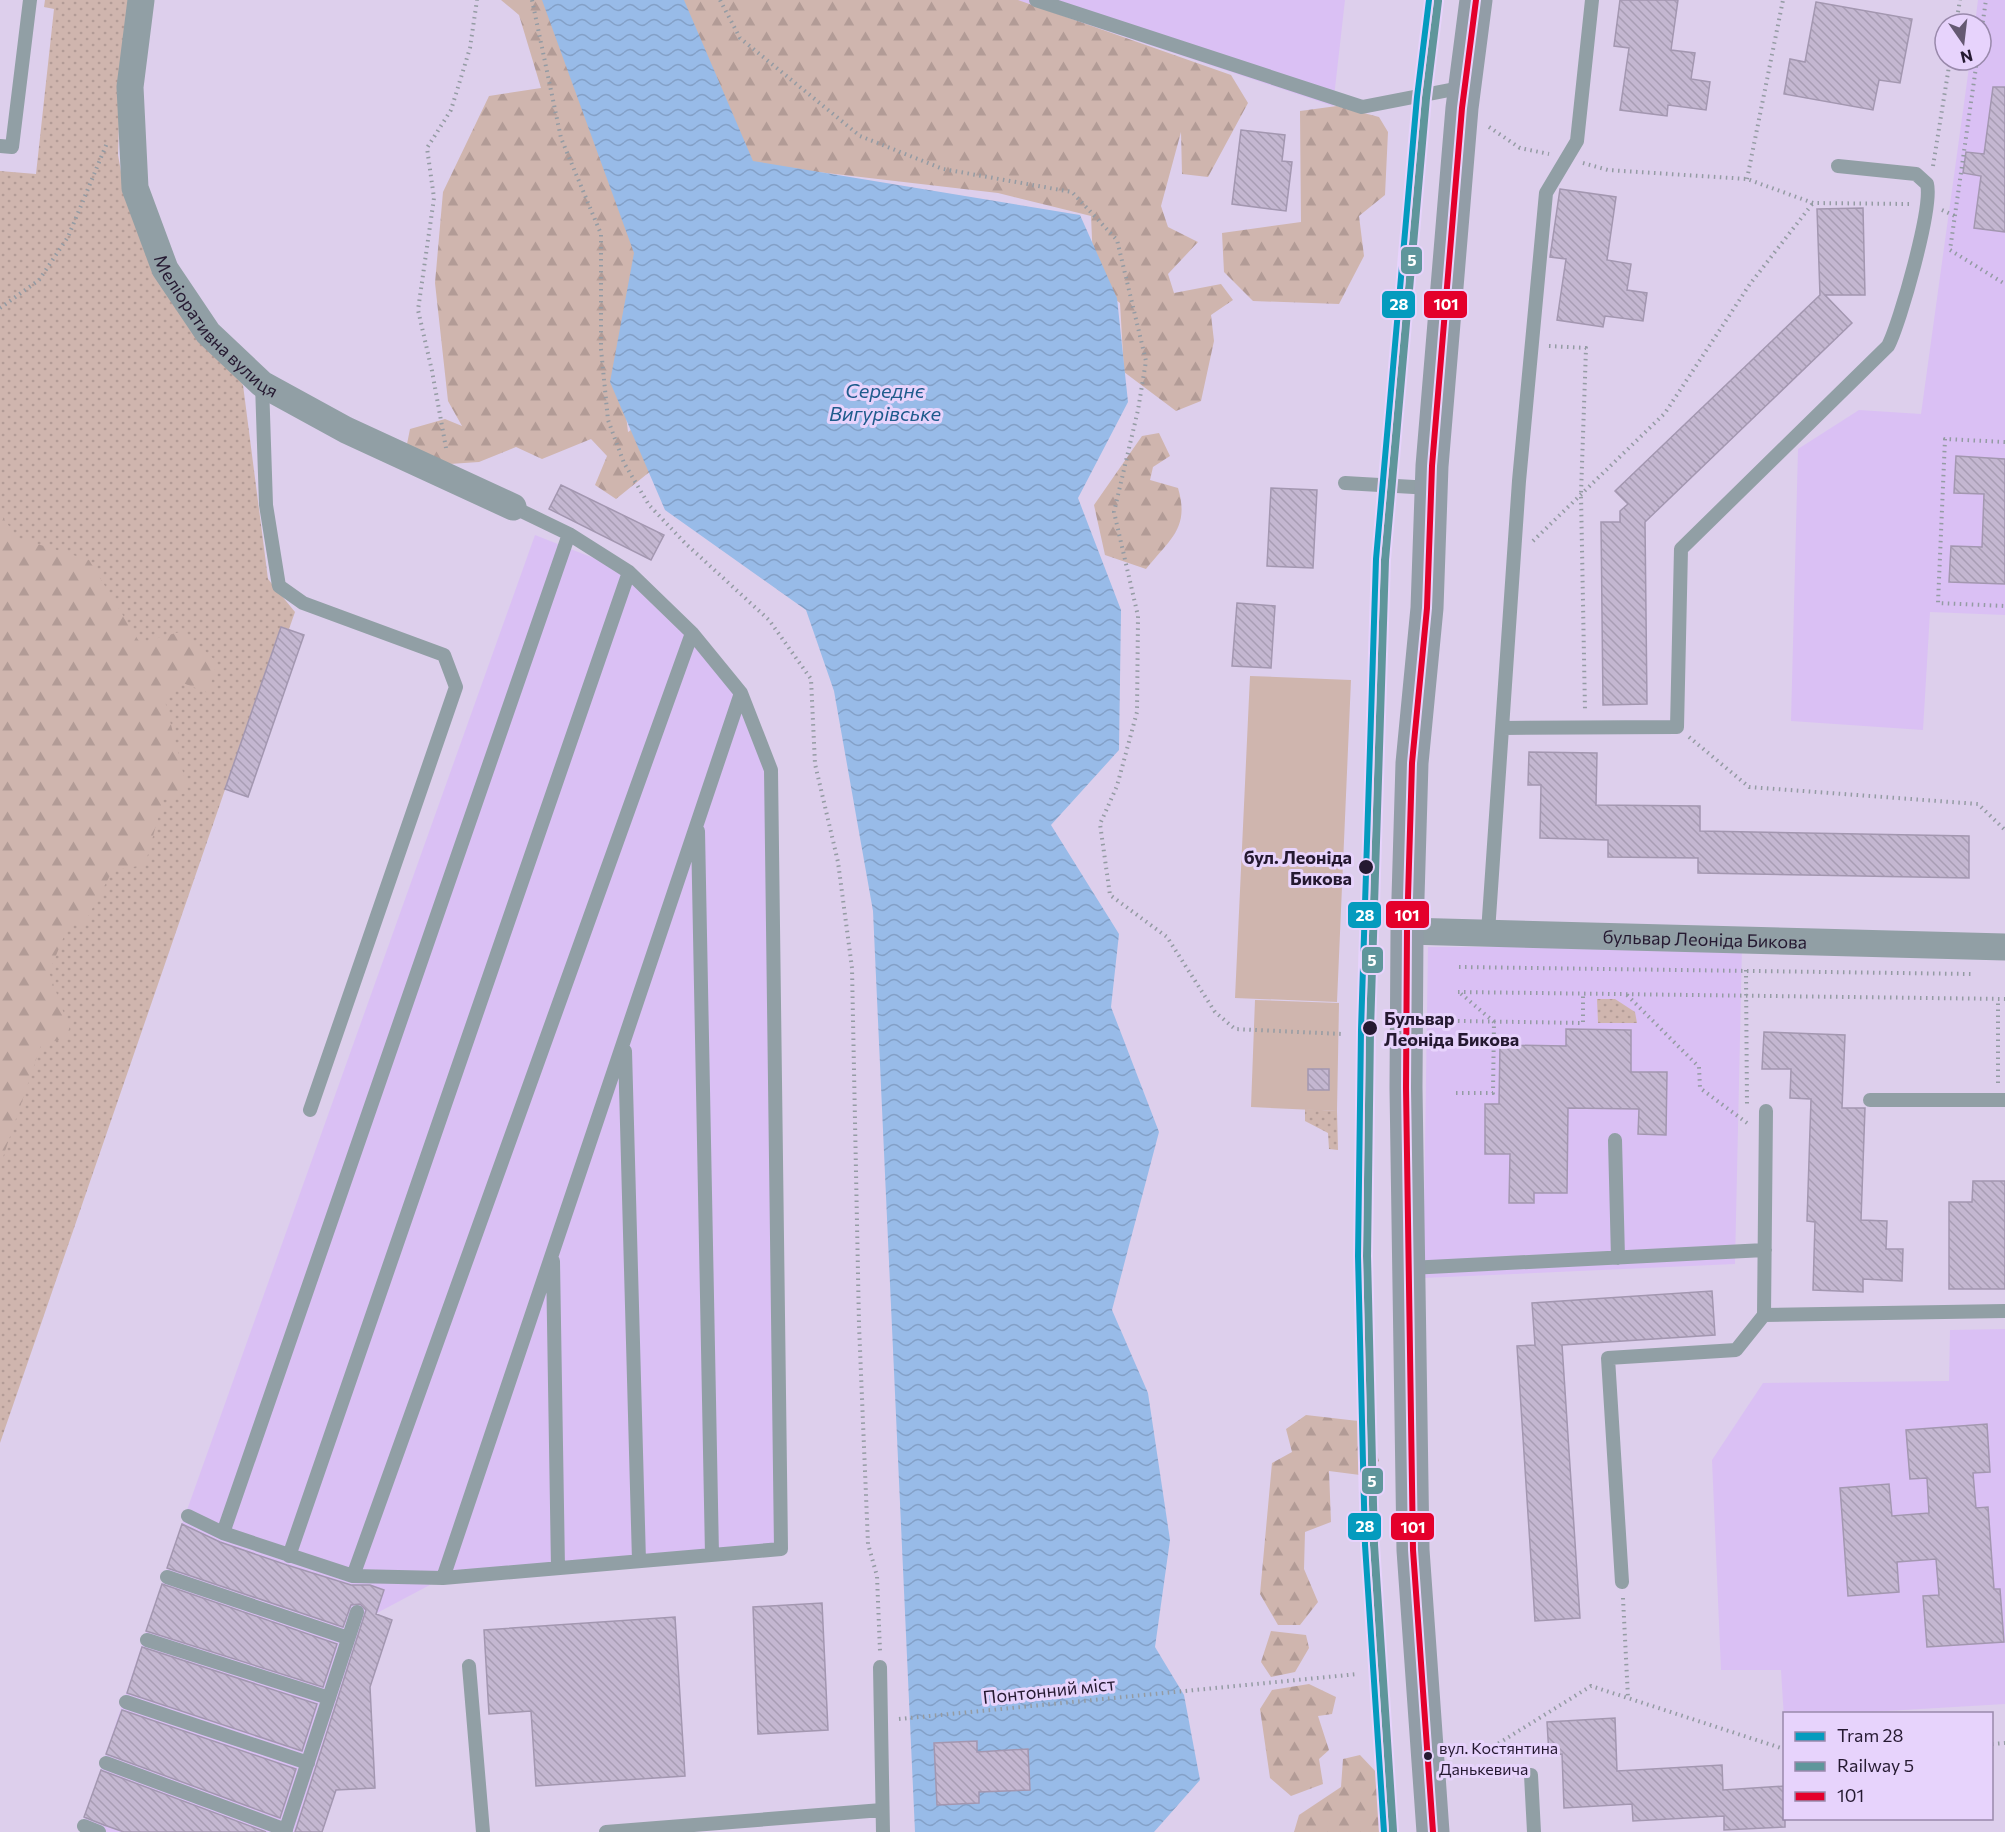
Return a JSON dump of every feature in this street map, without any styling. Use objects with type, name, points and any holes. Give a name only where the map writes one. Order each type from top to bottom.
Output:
[{"type":"street","name":"Меліоративна вулиця","points":[[141,0],[130,87],[135,188],[165,269],[208,333],[262,384],[346,430],[513,507]]},
{"type":"street","points":[[1433,1832],[1413,1550],[1406,1088],[1407,931],[1412,763],[1427,608],[1431,488],[1464,98],[1476,0]]},
{"type":"street","name":"бульвар Леоніда Бикова","points":[[1407,931],[2005,947]]},
{"type":"lane","points":[[0,146],[12,147],[30,0]]},
{"type":"lane","points":[[1036,0],[1362,107],[1464,98]]},
{"type":"lane","points":[[1488,932],[1513,560],[1546,193],[1577,141],[1592,0]]},
{"type":"lane","points":[[1502,728],[1677,727],[1681,549],[1888,346],[1900,318],[1928,197],[1923,179],[1916,174],[1838,166]]},
{"type":"lane","points":[[262,384],[266,505],[279,586],[303,603],[444,655],[456,687],[310,1110]]},
{"type":"lane","points":[[1345,483],[1431,488]]},
{"type":"lane","points":[[188,1516],[223,1533],[353,1576],[443,1578],[781,1549],[771,770],[741,693],[692,633],[629,572],[569,534],[513,507]]},
{"type":"lane","points":[[223,1533],[569,534]]},
{"type":"lane","points":[[289,1556],[629,572]]},
{"type":"lane","points":[[353,1576],[692,633]]},
{"type":"lane","points":[[443,1578],[741,693]]},
{"type":"lane","points":[[698,821],[712,1555]]},
{"type":"lane","points":[[625,1039],[639,1561]]},
{"type":"lane","points":[[1870,1100],[2001,1100]]},
{"type":"lane","points":[[1622,1582],[1608,1358],[1736,1350],[1764,1314],[1766,1111]]},
{"type":"lane","points":[[1615,1140],[1618,1258]]},
{"type":"lane","points":[[1409,1268],[1765,1250]]},
{"type":"lane","points":[[553,1251],[558,1568]]},
{"type":"lane","points":[[1764,1314],[2005,1311]]},
{"type":"lane","points":[[167,1577],[348,1638]]},
{"type":"lane","points":[[106,1763],[286,1831],[357,1612]]},
{"type":"lane","points":[[147,1640],[329,1698]]},
{"type":"lane","points":[[469,1666],[483,1832]]},
{"type":"lane","points":[[880,1666],[883,1832]]},
{"type":"lane","points":[[126,1702],[308,1763]]},
{"type":"lane","points":[[1531,1775],[1534,1832]]},
{"type":"lane","points":[[606,1832],[882,1810]]},
{"type":"lane","points":[[84,1826],[99,1832]]},
{"type":"path","points":[[451,478],[432,370],[418,310],[434,198],[427,148],[439,126],[452,110],[470,48],[477,0]]},
{"type":"path","points":[[720,0],[740,38],[860,136],[943,169],[1072,192],[1117,240],[1146,361],[1138,410],[1114,512],[1138,616],[1137,712],[1117,786],[1100,824],[1110,895],[1167,937],[1215,1012],[1235,1029],[1342,1034]]},
{"type":"path","points":[[1747,179],[1784,0]]},
{"type":"path","points":[[1928,197],[1948,72]]},
{"type":"path","points":[[1975,72],[1950,250],[2005,284]]},
{"type":"path","points":[[1464,98],[1520,148],[1608,170],[1747,179],[1813,203],[1928,197],[1955,216]]},
{"type":"path","points":[[0,308],[39,280],[68,237],[108,141]]},
{"type":"path","points":[[1513,560],[1665,413],[1750,284],[1813,203]]},
{"type":"path","points":[[1531,344],[1586,348],[1581,494],[1585,727]]},
{"type":"path","points":[[2005,442],[1945,439],[1938,603],[2005,606]]},
{"type":"path","points":[[1677,727],[1749,787],[1978,804],[2005,830]]},
{"type":"path","points":[[1747,940],[1748,1123]]},
{"type":"path","points":[[1459,967],[1977,974]]},
{"type":"path","points":[[1494,1022],[1458,992],[2005,999]]},
{"type":"path","points":[[1458,1021],[1583,1023],[1583,994]]},
{"type":"path","points":[[1627,994],[1699,1067],[1700,1088],[1748,1123],[1766,1140]]},
{"type":"path","points":[[1998,1000],[2001,1100]]},
{"type":"path","points":[[1456,1093],[1493,1093],[1494,1022]]},
{"type":"path","points":[[1622,1582],[1628,1698]]},
{"type":"path","name":"Понтонний міст","points":[[896,1720],[1358,1674]]},
{"type":"path","points":[[1483,1754],[1591,1686],[1783,1748]]},
{"type":"shaded area","points":[[1014,0],[1345,0],[1333,106]]},
{"type":"shaded area","points":[[1978,0],[2005,0],[2005,615],[1930,612],[1923,730],[1791,721],[1798,449],[1859,410],[1921,414],[1968,72],[1993,72],[1993,12],[1976,12]]},
{"type":"shaded area","points":[[535,535],[629,572],[741,693],[771,770],[781,1549],[443,1578],[377,1613],[368,1610],[392,1620],[322,1832],[80,1832],[182,1524]]},
{"type":"shaded area","points":[[1428,947],[1742,947],[1735,1264],[1423,1278]]},
{"type":"shaded area","points":[[2005,1329],[2005,1704],[1870,1712],[1784,1712],[1781,1670],[1721,1670],[1712,1460],[1763,1383],[1949,1381],[1950,1330]]},
{"type":"green space","points":[[45,0],[130,0],[120,87],[118,155],[125,194],[225,361],[243,385],[268,579],[295,612],[289,629],[281,627],[0,1443],[0,171],[36,174],[54,9],[44,7]]},
{"type":"green space","points":[[501,0],[562,0],[649,169],[624,398],[628,432],[656,415],[673,453],[616,499],[595,485],[607,456],[591,439],[542,459],[516,447],[479,462],[435,465],[406,449],[410,429],[445,419],[462,426],[448,401],[435,283],[443,192],[489,96],[541,88],[519,15]]},
{"type":"green space","points":[[677,0],[1018,0],[1231,75],[1248,103],[1208,177],[1182,174],[1181,132],[1161,206],[1168,227],[1198,242],[1168,274],[1174,293],[1221,284],[1233,300],[1211,315],[1214,341],[1201,401],[1176,411],[1124,372],[1120,303],[1094,283],[1091,216],[998,193],[749,164]]},
{"type":"green space","points":[[1337,106],[1379,117],[1388,132],[1385,195],[1359,216],[1364,256],[1339,304],[1253,301],[1224,272],[1222,233],[1301,222],[1300,111]]},
{"type":"green space","points":[[1159,433],[1170,456],[1153,467],[1150,480],[1178,488],[1181,513],[1176,532],[1146,569],[1105,555],[1094,505],[1142,436]]},
{"type":"green space","points":[[0,514],[18,538],[89,560],[140,643],[183,631],[217,662],[208,693],[183,683],[164,697],[188,792],[163,800],[145,865],[113,870],[85,922],[68,927],[49,972],[72,1036],[41,1045],[0,1166]]},
{"type":"green space","points":[[1250,676],[1351,680],[1337,1002],[1235,998]]},
{"type":"green space","points":[[1597,999],[1615,999],[1635,1012],[1637,1023],[1598,1023]]},
{"type":"green space","points":[[1255,1000],[1339,1003],[1337,1111],[1251,1107]]},
{"type":"green space","points":[[1305,1109],[1337,1111],[1338,1150],[1329,1149],[1328,1133],[1305,1121]]},
{"type":"green space","points":[[1306,1415],[1358,1421],[1370,1427],[1379,1461],[1360,1475],[1329,1471],[1331,1522],[1305,1532],[1304,1569],[1318,1602],[1300,1625],[1278,1625],[1260,1594],[1272,1463],[1292,1452],[1286,1429]]},
{"type":"green space","points":[[1271,1631],[1306,1635],[1309,1648],[1295,1672],[1271,1677],[1261,1662]]},
{"type":"green space","points":[[1309,1684],[1336,1697],[1332,1714],[1318,1716],[1329,1750],[1319,1759],[1323,1784],[1291,1796],[1270,1778],[1260,1709],[1272,1690]]},
{"type":"green space","points":[[1360,1755],[1377,1773],[1379,1832],[1294,1832],[1299,1815],[1341,1787],[1343,1759]]},
{"type":"water","name":"Середнє Вигурівське","points":[[542,0],[684,0],[753,161],[1080,215],[1117,298],[1128,402],[1078,498],[1121,610],[1119,750],[1051,825],[1119,934],[1111,1007],[1159,1132],[1112,1310],[1148,1393],[1170,1540],[1155,1647],[1184,1695],[1200,1780],[1154,1832],[915,1832],[873,911],[834,691],[806,610],[665,510],[610,382],[634,253]]},
{"type":"building","points":[[1620,0],[1678,0],[1671,50],[1695,53],[1691,79],[1710,82],[1706,110],[1668,105],[1667,116],[1620,110],[1629,48],[1614,46]]},
{"type":"building","points":[[1816,2],[1912,19],[1900,83],[1879,80],[1873,110],[1784,94],[1790,59],[1805,62]]},
{"type":"building","points":[[1993,87],[2005,87],[2005,232],[1974,228],[1981,176],[1963,173],[1966,152],[1984,154]]},
{"type":"building","points":[[1241,130],[1285,135],[1282,161],[1292,162],[1286,211],[1232,204]]},
{"type":"building","points":[[1560,189],[1616,197],[1607,260],[1631,264],[1627,290],[1647,293],[1643,321],[1605,316],[1603,327],[1557,320],[1566,259],[1550,257]]},
{"type":"building","points":[[1863,208],[1865,295],[1825,295],[1852,323],[1645,522],[1647,704],[1603,705],[1601,522],[1620,522],[1620,511],[1628,504],[1615,491],[1820,295],[1817,209]]},
{"type":"building","points":[[1956,456],[2005,459],[2005,584],[1949,582],[1951,546],[1982,547],[1984,494],[1954,493]]},
{"type":"building","points":[[561,485],[664,535],[651,560],[549,509]]},
{"type":"building","points":[[1271,488],[1317,490],[1313,568],[1267,566]]},
{"type":"building","points":[[1237,603],[1275,606],[1271,668],[1232,666]]},
{"type":"building","points":[[281,627],[304,635],[248,797],[225,789]]},
{"type":"building","points":[[1529,752],[1597,753],[1596,805],[1700,806],[1700,831],[1969,836],[1969,878],[1698,873],[1698,858],[1608,857],[1608,840],[1540,838],[1541,785],[1528,785]]},
{"type":"building","points":[[1566,1029],[1631,1030],[1631,1072],[1667,1072],[1666,1135],[1638,1134],[1639,1109],[1568,1108],[1567,1193],[1534,1193],[1534,1203],[1509,1203],[1510,1154],[1485,1154],[1485,1104],[1499,1104],[1500,1045],[1566,1046]]},
{"type":"building","points":[[1764,1032],[1845,1035],[1842,1108],[1865,1108],[1861,1220],[1887,1221],[1886,1249],[1903,1249],[1902,1281],[1863,1279],[1863,1292],[1813,1290],[1815,1222],[1807,1221],[1811,1099],[1790,1098],[1791,1069],[1762,1069]]},
{"type":"building","points":[[1308,1069],[1329,1069],[1329,1090],[1308,1090]]},
{"type":"building","points":[[1973,1181],[2005,1181],[2005,1289],[1949,1289],[1949,1202],[1972,1202]]},
{"type":"building","points":[[1712,1291],[1715,1335],[1562,1345],[1580,1618],[1535,1621],[1517,1346],[1535,1345],[1532,1303]]},
{"type":"building","points":[[1987,1424],[1990,1472],[1973,1473],[1976,1508],[1988,1507],[1994,1589],[2000,1589],[2004,1642],[1927,1647],[1923,1596],[1939,1595],[1936,1559],[1897,1562],[1899,1592],[1848,1596],[1840,1488],[1889,1484],[1892,1516],[1929,1513],[1927,1478],[1910,1479],[1906,1430]]},
{"type":"building","points":[[182,1524],[220,1542],[287,1565],[351,1585],[370,1585],[384,1590],[376,1614],[392,1620],[370,1687],[375,1788],[336,1790],[322,1832],[295,1832],[366,1610],[360,1604],[351,1605],[343,1627],[167,1568]]},
{"type":"building","points":[[162,1584],[337,1644],[323,1687],[146,1631]]},
{"type":"building","points":[[822,1603],[828,1730],[758,1734],[753,1607]]},
{"type":"building","points":[[675,1617],[685,1776],[536,1786],[531,1711],[489,1714],[484,1630]]},
{"type":"building","points":[[142,1647],[317,1704],[302,1751],[127,1693]]},
{"type":"building","points":[[122,1710],[296,1769],[280,1818],[106,1754]]},
{"type":"building","points":[[1615,1718],[1617,1771],[1722,1765],[1723,1790],[1783,1786],[1785,1827],[1724,1830],[1724,1816],[1633,1821],[1632,1804],[1564,1808],[1562,1754],[1549,1755],[1547,1722]]},
{"type":"building","points":[[977,1741],[977,1752],[1028,1749],[1030,1790],[979,1792],[979,1803],[937,1805],[934,1743]]},
{"type":"building","points":[[101,1770],[266,1832],[124,1832],[104,1825],[84,1817]]},
{"type":"tram line","name":"28","points":[[1384,1832],[1365,1545],[1358,1256],[1361,1030],[1376,559],[1417,97],[1429,0]]},
{"type":"rail line","name":"5","points":[[1393,1831],[1374,1545],[1367,1256],[1370,1030],[1385,560],[1426,98],[1438,1]]},
{"type":"transit line","name":"101","points":[[1433,1832],[1413,1550],[1406,1088],[1407,931],[1412,763],[1427,608],[1432,466],[1462,108],[1476,0]]},
{"type":"place","name":"бул. Леоніда Бикова","points":[[1366,867]]},
{"type":"place","name":"Бульвар Леоніда Бикова","points":[[1370,1028]]},
{"type":"place","name":"вул. Костянтина Данькевича","points":[[1428,1756]]}]
